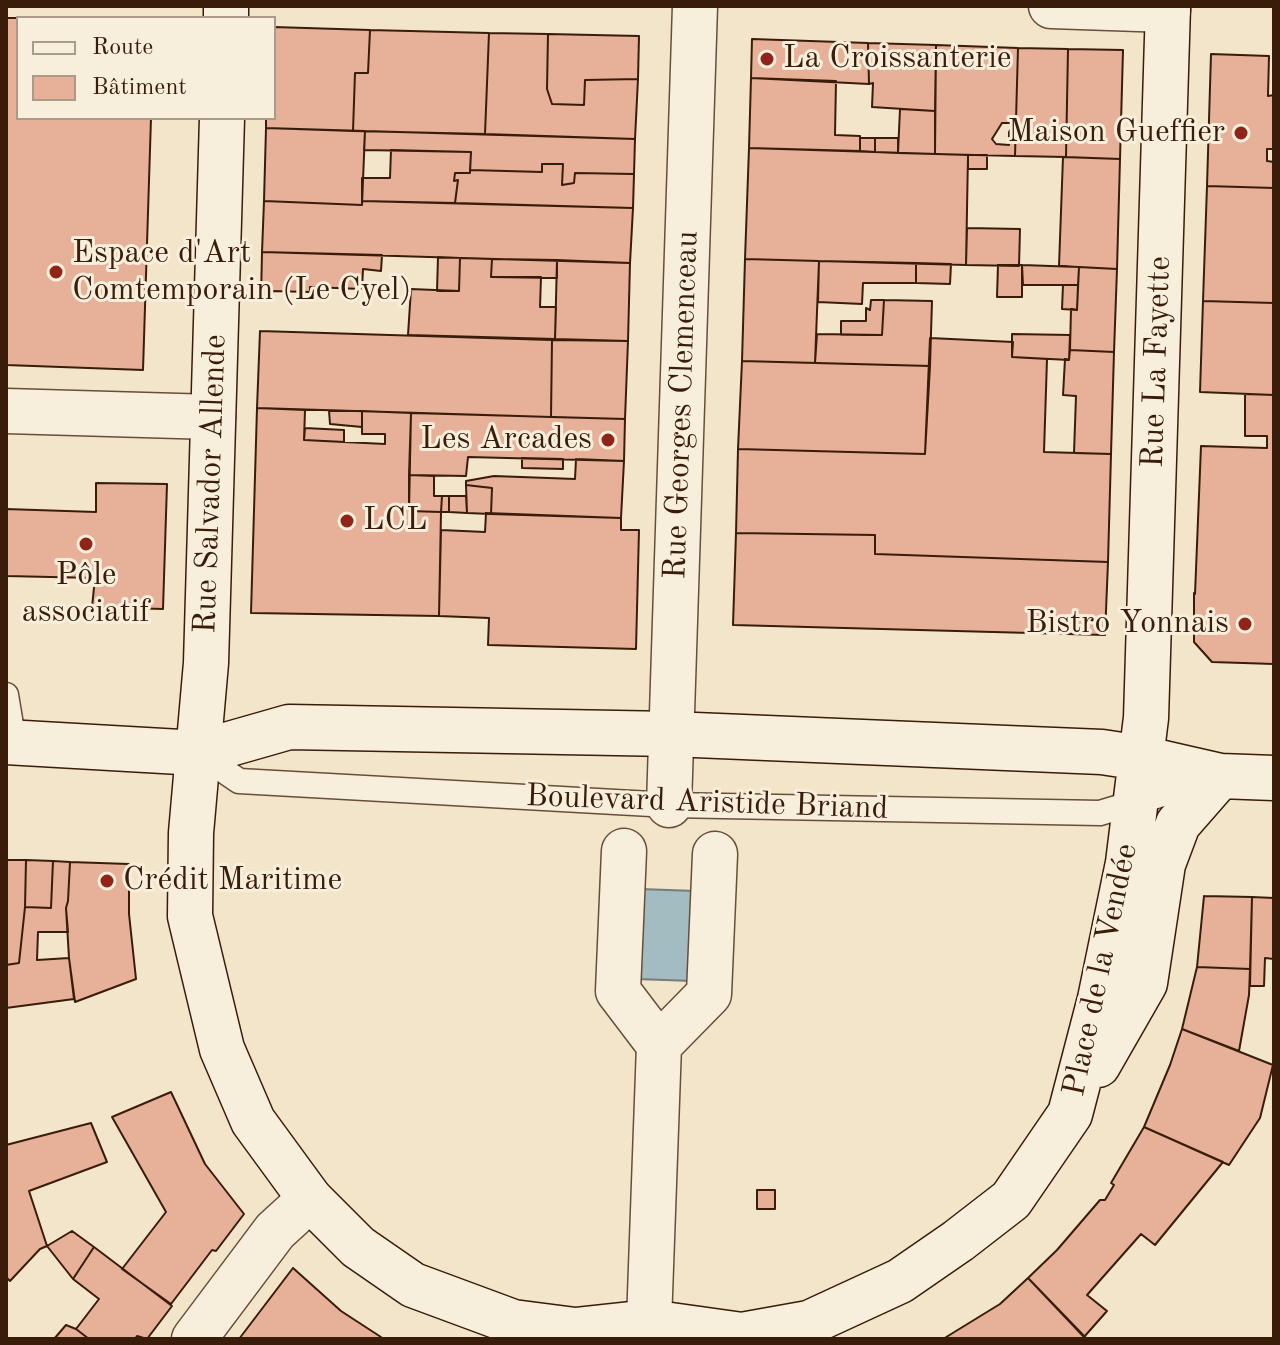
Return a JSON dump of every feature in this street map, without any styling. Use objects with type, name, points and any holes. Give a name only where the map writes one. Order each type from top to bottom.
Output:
[{"type":"street","name":"Rue Georges Clemenceau","points":[[669,805],[695,6]]},
{"type":"street","points":[[1051,6],[1168,8]]},
{"type":"street","name":"Rue La Fayette","points":[[1144,738],[1168,8]]},
{"type":"street","name":"Rue Salvador Allende","points":[[198,753],[206,663],[222,120]]},
{"type":"street","points":[[6,411],[213,417]]},
{"type":"street","name":"Boulevard Aristide Briand","points":[[10,742],[198,753],[289,727],[671,734],[1102,752],[1144,738],[1220,776],[1274,778]]},
{"type":"street","name":"Place de la Vendée","points":[[198,753],[191,833],[190,916],[222,1049],[253,1121],[310,1199],[358,1247],[413,1285],[513,1322],[579,1334],[649,1322],[740,1337],[809,1323],[900,1281],[1011,1200],[1070,1114],[1107,968],[1128,863],[1144,738]]},
{"type":"street","points":[[1070,1114],[1145,983],[1163,864],[1178,824],[1220,776]]},
{"type":"street","points":[[624,851],[618,991],[659,1045],[649,1322]]},
{"type":"street","points":[[659,1045],[709,994],[715,854]]},
{"type":"street","points":[[194,1339],[275,1231],[310,1199]]},
{"type":"lane","points":[[6,695],[10,742]]},
{"type":"lane","name":"Boulevard Aristide Briand","points":[[198,753],[239,781],[669,805],[1100,813],[1220,776]]},
{"type":"water","points":[[640,889],[696,891],[692,981],[637,979]]},
{"type":"building","points":[[6,18],[16,18],[16,120],[151,120],[143,370],[6,365]]},
{"type":"building","points":[[276,27],[370,30],[368,73],[355,73],[353,131],[266,128],[266,120],[276,120]]},
{"type":"building","points":[[370,30],[489,33],[485,134],[353,131],[355,73],[368,73]]},
{"type":"building","points":[[489,33],[548,34],[547,89],[552,104],[584,105],[585,80],[638,79],[635,139],[485,134]]},
{"type":"building","points":[[548,34],[639,36],[638,79],[585,80],[584,105],[552,104],[547,89]]},
{"type":"building","points":[[752,39],[868,43],[869,84],[751,78]]},
{"type":"building","points":[[868,43],[936,45],[935,111],[872,107],[873,83],[869,84]]},
{"type":"building","points":[[936,45],[1018,48],[1015,156],[935,154]],"holes":[[[1002,123],[1015,123],[1009,132],[1009,145],[996,144],[992,139]]]},
{"type":"building","points":[[1018,48],[1068,49],[1066,157],[1015,156]]},
{"type":"building","points":[[1068,49],[1123,50],[1120,159],[1066,157]]},
{"type":"building","name":"Maison Gueffier","points":[[1211,54],[1269,56],[1268,96],[1274,95],[1274,149],[1267,149],[1267,161],[1274,162],[1274,188],[1207,186]]},
{"type":"building","points":[[751,78],[836,81],[835,135],[860,136],[860,151],[749,148]]},
{"type":"building","points":[[900,109],[935,111],[935,154],[898,153]]},
{"type":"building","points":[[266,128],[365,131],[362,205],[264,201]]},
{"type":"building","points":[[365,131],[635,139],[634,174],[575,173],[574,183],[562,185],[563,164],[542,164],[542,172],[470,170],[471,152],[364,150]]},
{"type":"building","points":[[860,138],[875,138],[875,152],[860,151]]},
{"type":"building","points":[[875,138],[898,138],[898,153],[875,152]]},
{"type":"building","points":[[749,148],[968,155],[966,265],[745,259]]},
{"type":"building","points":[[391,150],[471,152],[470,173],[455,173],[454,181],[458,180],[455,203],[362,201],[362,178],[390,178]]},
{"type":"building","points":[[968,155],[987,155],[987,169],[968,169]]},
{"type":"building","points":[[1063,157],[1120,159],[1117,269],[1059,266]]},
{"type":"building","points":[[542,164],[563,164],[562,185],[574,183],[575,173],[634,174],[633,208],[455,203],[458,180],[454,181],[455,173],[470,173],[470,170],[542,172]]},
{"type":"building","points":[[1207,186],[1274,188],[1274,303],[1203,301]]},
{"type":"building","points":[[264,201],[633,208],[630,263],[262,252]]},
{"type":"building","points":[[967,228],[1020,229],[1019,266],[966,265]]},
{"type":"building","points":[[262,252],[382,255],[381,271],[363,269],[362,289],[310,287],[310,292],[271,291],[272,299],[261,298]]},
{"type":"building","points":[[438,257],[460,258],[459,291],[437,291]]},
{"type":"building","points":[[460,258],[492,259],[491,277],[541,277],[540,307],[556,307],[555,339],[408,335],[411,289],[459,291]]},
{"type":"building","points":[[492,259],[557,260],[557,278],[491,277]]},
{"type":"building","points":[[745,259],[819,261],[815,363],[742,361]]},
{"type":"building","points":[[557,260],[630,263],[628,341],[555,339]]},
{"type":"building","points":[[819,261],[916,263],[916,283],[863,283],[862,304],[818,302]]},
{"type":"building","points":[[916,263],[951,264],[950,284],[916,283]]},
{"type":"building","points":[[998,265],[1022,265],[1022,297],[997,297]]},
{"type":"building","points":[[1022,265],[1079,267],[1078,285],[1023,285]]},
{"type":"building","points":[[1079,267],[1117,269],[1114,352],[1070,350],[1071,309],[1077,310]]},
{"type":"building","points":[[1063,285],[1078,285],[1077,310],[1062,309]]},
{"type":"building","points":[[871,300],[884,300],[882,335],[841,335],[841,321],[866,321],[866,308],[870,310]]},
{"type":"building","points":[[884,300],[932,301],[930,366],[815,363],[817,334],[882,335]]},
{"type":"building","points":[[1203,301],[1274,303],[1274,395],[1200,392]]},
{"type":"building","points":[[260,331],[552,340],[551,417],[257,408]]},
{"type":"building","points":[[1012,334],[1070,335],[1069,360],[1012,357]]},
{"type":"building","points":[[930,338],[1013,342],[1012,357],[1047,359],[1044,452],[1111,454],[1108,562],[875,554],[875,535],[736,533],[738,449],[925,454]]},
{"type":"building","points":[[552,340],[628,341],[625,419],[551,417]]},
{"type":"building","points":[[1070,350],[1114,352],[1111,454],[1074,453],[1076,396],[1063,395],[1065,359],[1069,360]]},
{"type":"building","points":[[742,361],[930,366],[925,454],[738,449]]},
{"type":"building","points":[[1245,394],[1274,395],[1274,664],[1212,662],[1194,642],[1201,446],[1267,448],[1267,436],[1245,436]]},
{"type":"building","name":"LCL","points":[[257,408],[305,410],[304,440],[385,444],[385,434],[362,434],[362,411],[411,413],[409,511],[441,512],[439,616],[251,613]]},
{"type":"building","points":[[329,411],[362,411],[362,427],[330,424]]},
{"type":"building","points":[[411,413],[625,419],[624,461],[468,457],[466,476],[409,475]]},
{"type":"building","points":[[305,428],[344,430],[344,442],[304,440]]},
{"type":"building","points":[[522,458],[563,459],[563,469],[522,468]]},
{"type":"building","points":[[576,459],[624,461],[621,518],[491,514],[492,488],[466,485],[466,481],[494,476],[575,479]]},
{"type":"building","points":[[409,475],[434,476],[434,496],[442,496],[441,512],[409,511]]},
{"type":"building","name":"Pôle associatif","points":[[96,483],[167,484],[163,609],[92,607],[95,578],[6,576],[6,509],[96,512]]},
{"type":"building","points":[[466,485],[492,488],[491,514],[467,513]]},
{"type":"building","points":[[442,496],[449,496],[449,512],[441,512]]},
{"type":"building","points":[[449,496],[466,496],[467,513],[449,512]]},
{"type":"building","points":[[486,513],[621,518],[621,530],[639,530],[636,649],[488,645],[489,618],[439,616],[441,530],[485,532]]},
{"type":"building","points":[[736,533],[875,535],[875,554],[1108,562],[1105,635],[733,625]]},
{"type":"building","points":[[6,860],[26,860],[19,963],[6,965]]},
{"type":"building","points":[[26,860],[53,861],[51,908],[25,907]]},
{"type":"building","points":[[53,861],[70,862],[66,908],[68,932],[38,932],[37,960],[69,958],[74,999],[6,1008],[6,965],[19,963],[25,907],[51,908]]},
{"type":"building","points":[[70,862],[129,864],[129,914],[136,979],[75,1002],[66,908]]},
{"type":"building","points":[[1204,896],[1252,897],[1250,969],[1197,967]]},
{"type":"building","points":[[1252,897],[1274,898],[1274,959],[1265,958],[1264,986],[1250,986]]},
{"type":"building","points":[[1197,967],[1250,969],[1249,995],[1239,1051],[1182,1029]]},
{"type":"building","points":[[1182,1029],[1273,1065],[1260,1118],[1229,1165],[1144,1127]]},
{"type":"building","points":[[171,1092],[205,1164],[244,1214],[171,1304],[122,1269],[166,1212],[112,1117]]},
{"type":"building","points":[[91,1123],[107,1162],[29,1191],[47,1246],[40,1249],[10,1281],[6,1277],[6,1145]]},
{"type":"building","points":[[1144,1127],[1223,1162],[1155,1245],[1141,1234],[1087,1295],[1107,1311],[1084,1337],[1028,1278],[1100,1200],[1105,1200],[1114,1185],[1111,1183]]},
{"type":"building","points":[[757,1190],[775,1190],[775,1209],[757,1209]]},
{"type":"building","points":[[72,1231],[94,1247],[73,1279],[47,1246]]},
{"type":"building","points":[[94,1247],[172,1306],[147,1339],[137,1336],[135,1339],[89,1339],[76,1329],[99,1299],[73,1279]]},
{"type":"building","points":[[293,1268],[341,1311],[384,1339],[239,1339]]},
{"type":"building","points":[[1028,1278],[1087,1339],[943,1339],[1000,1304]]},
{"type":"building","points":[[66,1325],[76,1329],[89,1339],[54,1339]]},
{"type":"place","name":"La Croissanterie","points":[[767,59]]},
{"type":"place","name":"Maison Gueffier","points":[[1241,133]]},
{"type":"place","name":"Espace d'Art Comtemporain (Le Cyel)","points":[[56,272]]},
{"type":"place","name":"Les Arcades","points":[[608,440]]},
{"type":"place","name":"LCL","points":[[347,521]]},
{"type":"place","name":"Pôle associatif","points":[[86,544]]},
{"type":"place","name":"Bistro Yonnais","points":[[1245,624]]},
{"type":"place","name":"Crédit Maritime","points":[[107,881]]}]
